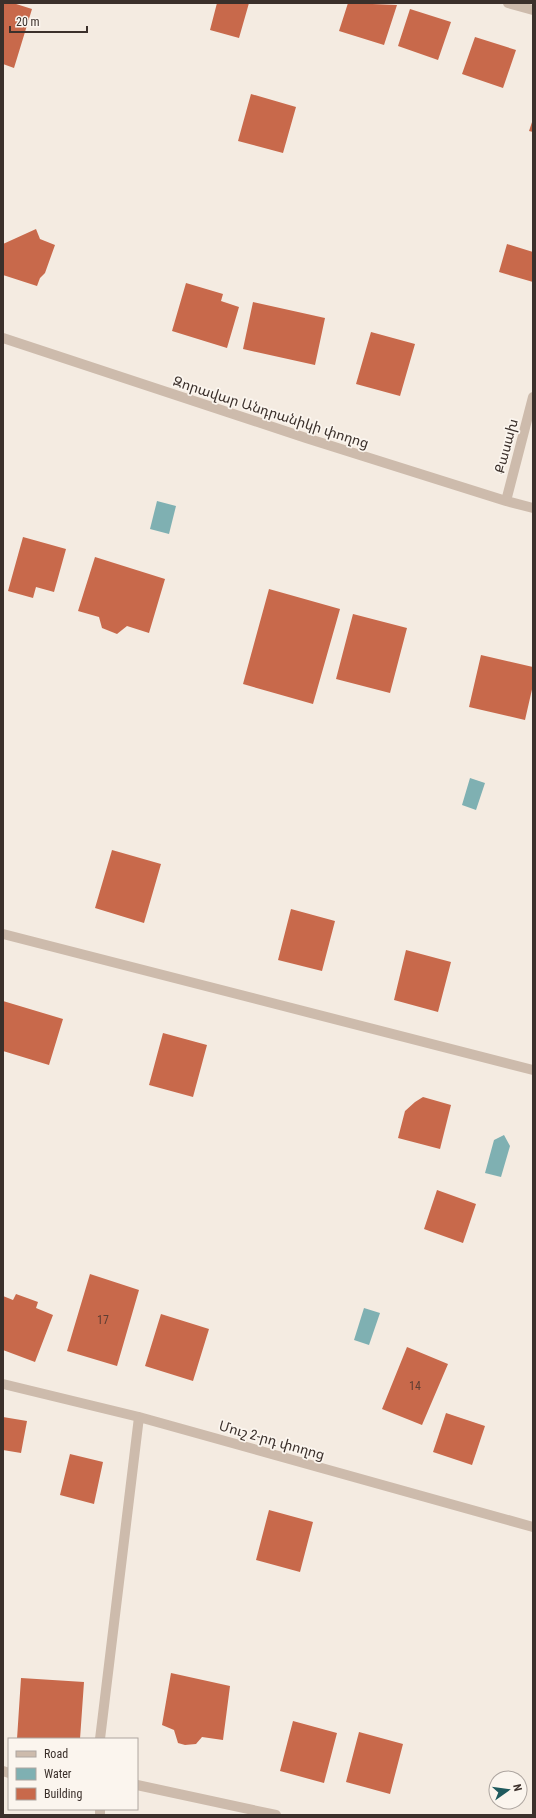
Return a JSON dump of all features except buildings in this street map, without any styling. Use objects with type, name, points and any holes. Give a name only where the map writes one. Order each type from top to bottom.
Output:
[{"type":"street","points":[[508,3],[533,10]]},
{"type":"street","name":"Զորավար Անդրանիկի փողոց","points":[[3,338],[291,434],[506,501],[533,508]]},
{"type":"street","name":"Քասախ","points":[[506,501],[533,397]]},
{"type":"street","points":[[3,934],[533,1070]]},
{"type":"street","name":"Մուշ 2-րդ փողոց","points":[[3,1384],[139,1417],[533,1527]]},
{"type":"street","points":[[100,1738],[139,1417]]},
{"type":"street","points":[[138,1785],[276,1815]]},
{"type":"water","points":[[157,501],[176,506],[169,534],[150,529]]},
{"type":"water","points":[[470,778],[485,783],[476,810],[462,805]]},
{"type":"water","points":[[504,1135],[510,1146],[501,1177],[485,1173],[494,1140]]},
{"type":"water","points":[[364,1308],[380,1313],[369,1345],[354,1340]]}]
